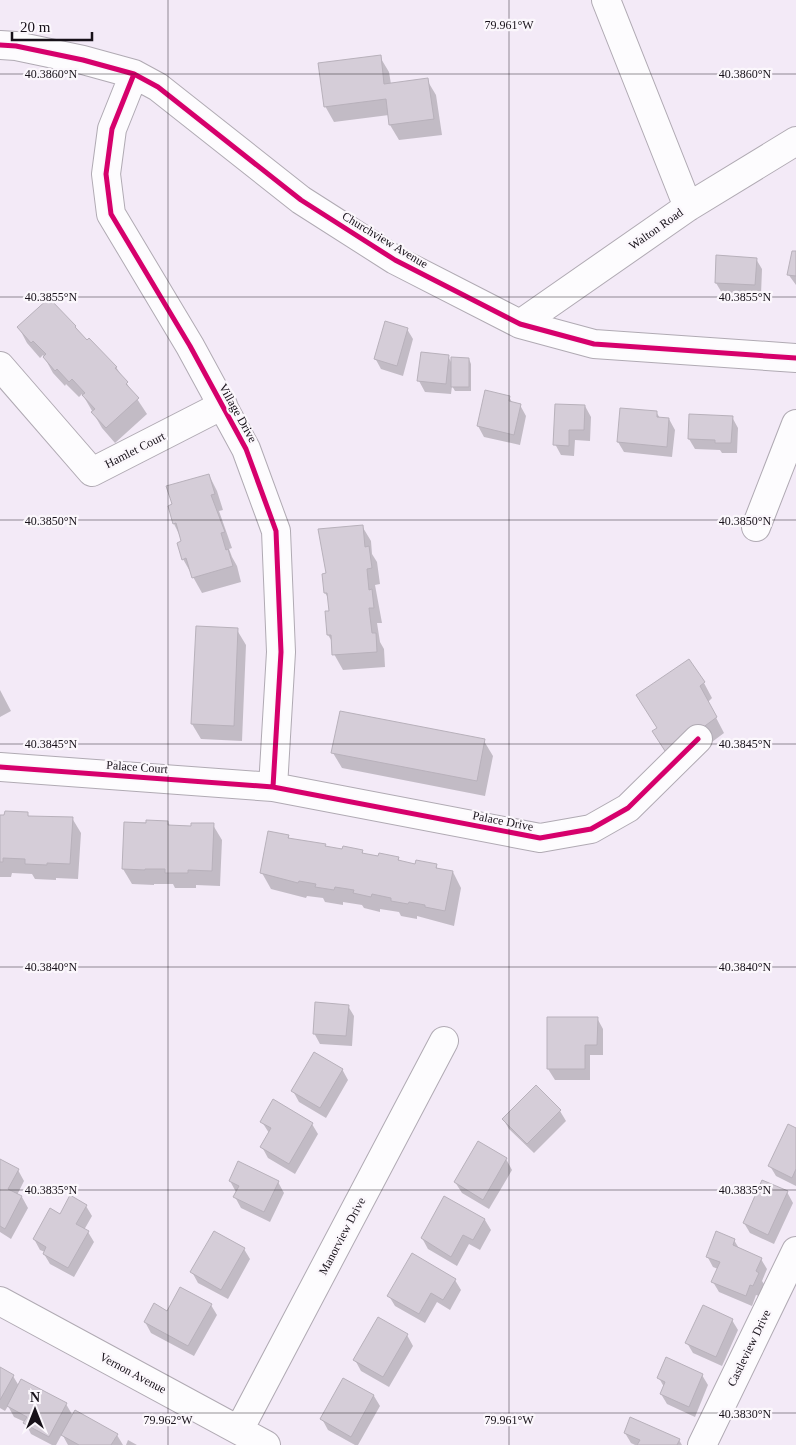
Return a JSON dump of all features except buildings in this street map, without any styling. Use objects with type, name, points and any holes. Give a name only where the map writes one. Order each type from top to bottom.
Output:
[{"type":"street","points":[[606,0],[688,207]]},
{"type":"street","name":"Churchview Avenue","points":[[0,45],[16,46],[82,60],[134,74],[158,87],[301,200],[395,260],[520,324],[594,344],[796,358]]},
{"type":"street","name":"Village Drive","points":[[134,74],[112,129],[106,174],[111,214],[190,346],[246,449],[276,530],[281,652],[273,787]]},
{"type":"street","name":"Walton Road","points":[[520,324],[688,207],[796,141]]},
{"type":"street","name":"Hamlet Court","points":[[0,366],[92,472],[222,406]]},
{"type":"street","points":[[756,527],[796,424]]},
{"type":"street","name":"Palace Drive","points":[[273,787],[540,838],[591,829],[628,808],[698,739]]},
{"type":"street","name":"Palace Court","points":[[0,767],[273,787]]},
{"type":"street","name":"Manorview Drive","points":[[239,1430],[444,1041]]},
{"type":"street","name":"Castleview Drive","points":[[702,1445],[796,1251]]},
{"type":"street","name":"Vernon Avenue","points":[[0,1301],[266,1445]]},
{"type":"cycle path","points":[[0,45],[16,46],[83,60],[134,74],[158,87],[301,200],[395,260],[520,324],[594,344],[796,358]]},
{"type":"cycle path","points":[[134,74],[112,129],[106,174],[111,214],[190,346],[246,449],[276,531],[281,652],[273,787]]},
{"type":"cycle path","points":[[0,767],[273,787],[540,838],[591,829],[628,808],[698,739]]}]
